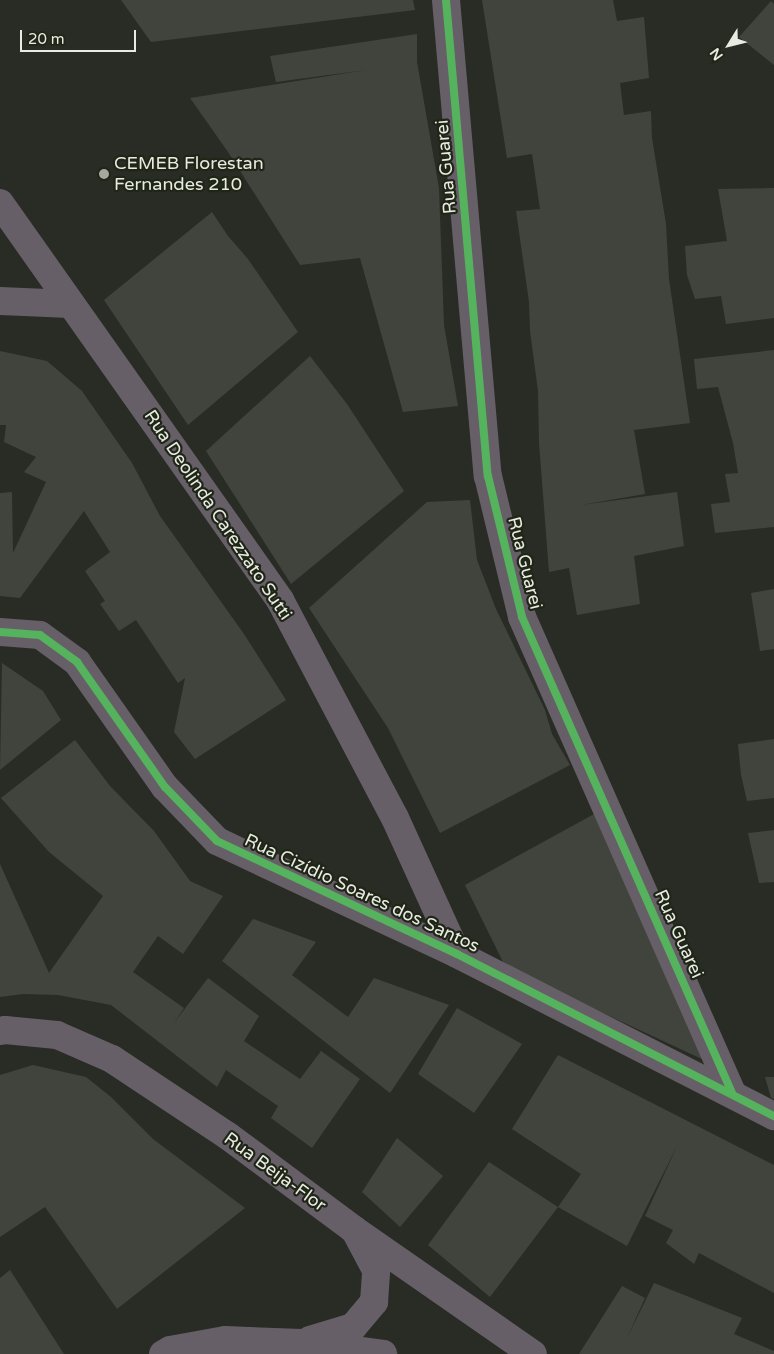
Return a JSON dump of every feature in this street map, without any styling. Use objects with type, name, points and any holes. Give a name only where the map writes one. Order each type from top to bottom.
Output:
[{"type":"street","name":"Rua Guarei","points":[[446,0],[488,476],[522,617],[732,1092]]},
{"type":"street","name":"Rua Deolinda Carezzato Sutti","points":[[0,203],[280,600],[395,818],[457,954]]},
{"type":"street","points":[[0,301],[70,304]]},
{"type":"street","name":"Rua Cizídio Soares dos Santos","points":[[0,632],[40,635],[77,662],[165,787],[217,842],[457,954],[732,1092],[774,1116]]},
{"type":"street","name":"Rua Beija-Flor","points":[[0,1031],[57,1035],[112,1059],[228,1136],[354,1229],[534,1354]]},
{"type":"street","points":[[301,1343],[353,1327],[374,1302],[376,1270],[354,1229]]},
{"type":"street","points":[[163,1354],[170,1350],[225,1340],[301,1343],[383,1354]]},
{"type":"building","points":[[121,0],[413,0],[415,10],[151,42]]},
{"type":"building","points":[[482,0],[613,0],[617,21],[644,17],[649,78],[620,83],[624,115],[651,111],[652,138],[666,224],[669,279],[690,423],[634,430],[645,494],[581,505],[677,492],[684,546],[634,556],[640,604],[577,615],[569,568],[549,572],[539,443],[538,391],[530,331],[529,302],[516,211],[540,209],[532,154],[507,158]]},
{"type":"building","points":[[771,1],[774,4],[774,65],[739,37]]},
{"type":"building","points":[[417,34],[417,62],[439,188],[444,325],[458,406],[403,412],[360,258],[300,265],[228,152],[190,98],[366,70],[276,82],[270,56]]},
{"type":"building","points":[[774,188],[774,318],[726,324],[721,296],[695,299],[687,275],[685,246],[727,241],[718,189]]},
{"type":"building","points":[[212,212],[228,236],[248,259],[298,332],[188,425],[104,300]]},
{"type":"building","points":[[774,350],[774,527],[715,533],[711,504],[730,502],[725,474],[738,473],[733,443],[718,387],[697,389],[694,359]]},
{"type":"building","points":[[0,351],[47,361],[82,391],[132,463],[160,516],[244,634],[286,700],[195,759],[174,732],[185,678],[178,683],[136,620],[119,631],[100,604],[105,601],[85,571],[110,552],[84,511],[20,598],[0,596],[0,493],[12,492],[13,553],[46,482],[24,472],[36,457],[4,442],[6,425],[0,425]]},
{"type":"building","points":[[310,356],[347,404],[404,491],[291,584],[206,451]]},
{"type":"building","points":[[470,500],[477,560],[496,609],[545,710],[552,734],[570,765],[440,833],[388,728],[309,608],[427,502]]},
{"type":"building","points":[[774,589],[774,649],[760,651],[751,593]]},
{"type":"building","points":[[2,663],[43,691],[61,720],[0,770]]},
{"type":"building","points":[[774,739],[774,798],[747,801],[741,775],[738,744]]},
{"type":"building","points":[[75,740],[110,786],[154,831],[190,881],[223,896],[183,954],[158,936],[133,972],[184,1008],[174,1023],[208,978],[259,1016],[244,1041],[300,1079],[321,1051],[360,1079],[312,1148],[271,1118],[278,1106],[226,1070],[217,1087],[111,1005],[58,995],[23,994],[0,997],[0,864],[49,973],[103,896],[49,852],[1,798]]},
{"type":"building","points":[[596,813],[704,1060],[506,968],[465,885]]},
{"type":"building","points":[[774,830],[774,882],[759,883],[748,833]]},
{"type":"building","points":[[253,919],[316,942],[292,975],[348,1017],[374,978],[449,1005],[390,1093],[222,961]]},
{"type":"building","points":[[457,1008],[522,1044],[474,1113],[418,1074]]},
{"type":"building","points":[[558,1055],[774,1165],[774,1293],[699,1253],[694,1264],[666,1243],[673,1230],[645,1216],[678,1144],[627,1246],[558,1207],[581,1174],[512,1129]]},
{"type":"building","points":[[33,1065],[86,1077],[111,1097],[153,1139],[245,1208],[117,1309],[45,1207],[0,1237],[0,1075]]},
{"type":"building","points":[[765,1077],[774,1077],[774,1099],[771,1098]]},
{"type":"building","points":[[397,1138],[443,1176],[400,1227],[362,1192]]},
{"type":"building","points":[[489,1162],[558,1207],[490,1297],[428,1245]]},
{"type":"building","points":[[10,1270],[64,1354],[0,1354],[0,1278]]},
{"type":"building","points":[[654,1283],[742,1318],[734,1334],[774,1351],[774,1354],[579,1354],[622,1286],[645,1298],[627,1338]]},
{"type":"cycle path","points":[[446,0],[488,476],[522,617],[732,1093]]},
{"type":"cycle path","points":[[0,632],[40,635],[77,662],[165,787],[217,841],[457,954],[774,1116]]},
{"type":"place","name":"CEMEB Florestan Fernandes 210","points":[[104,174]]}]
